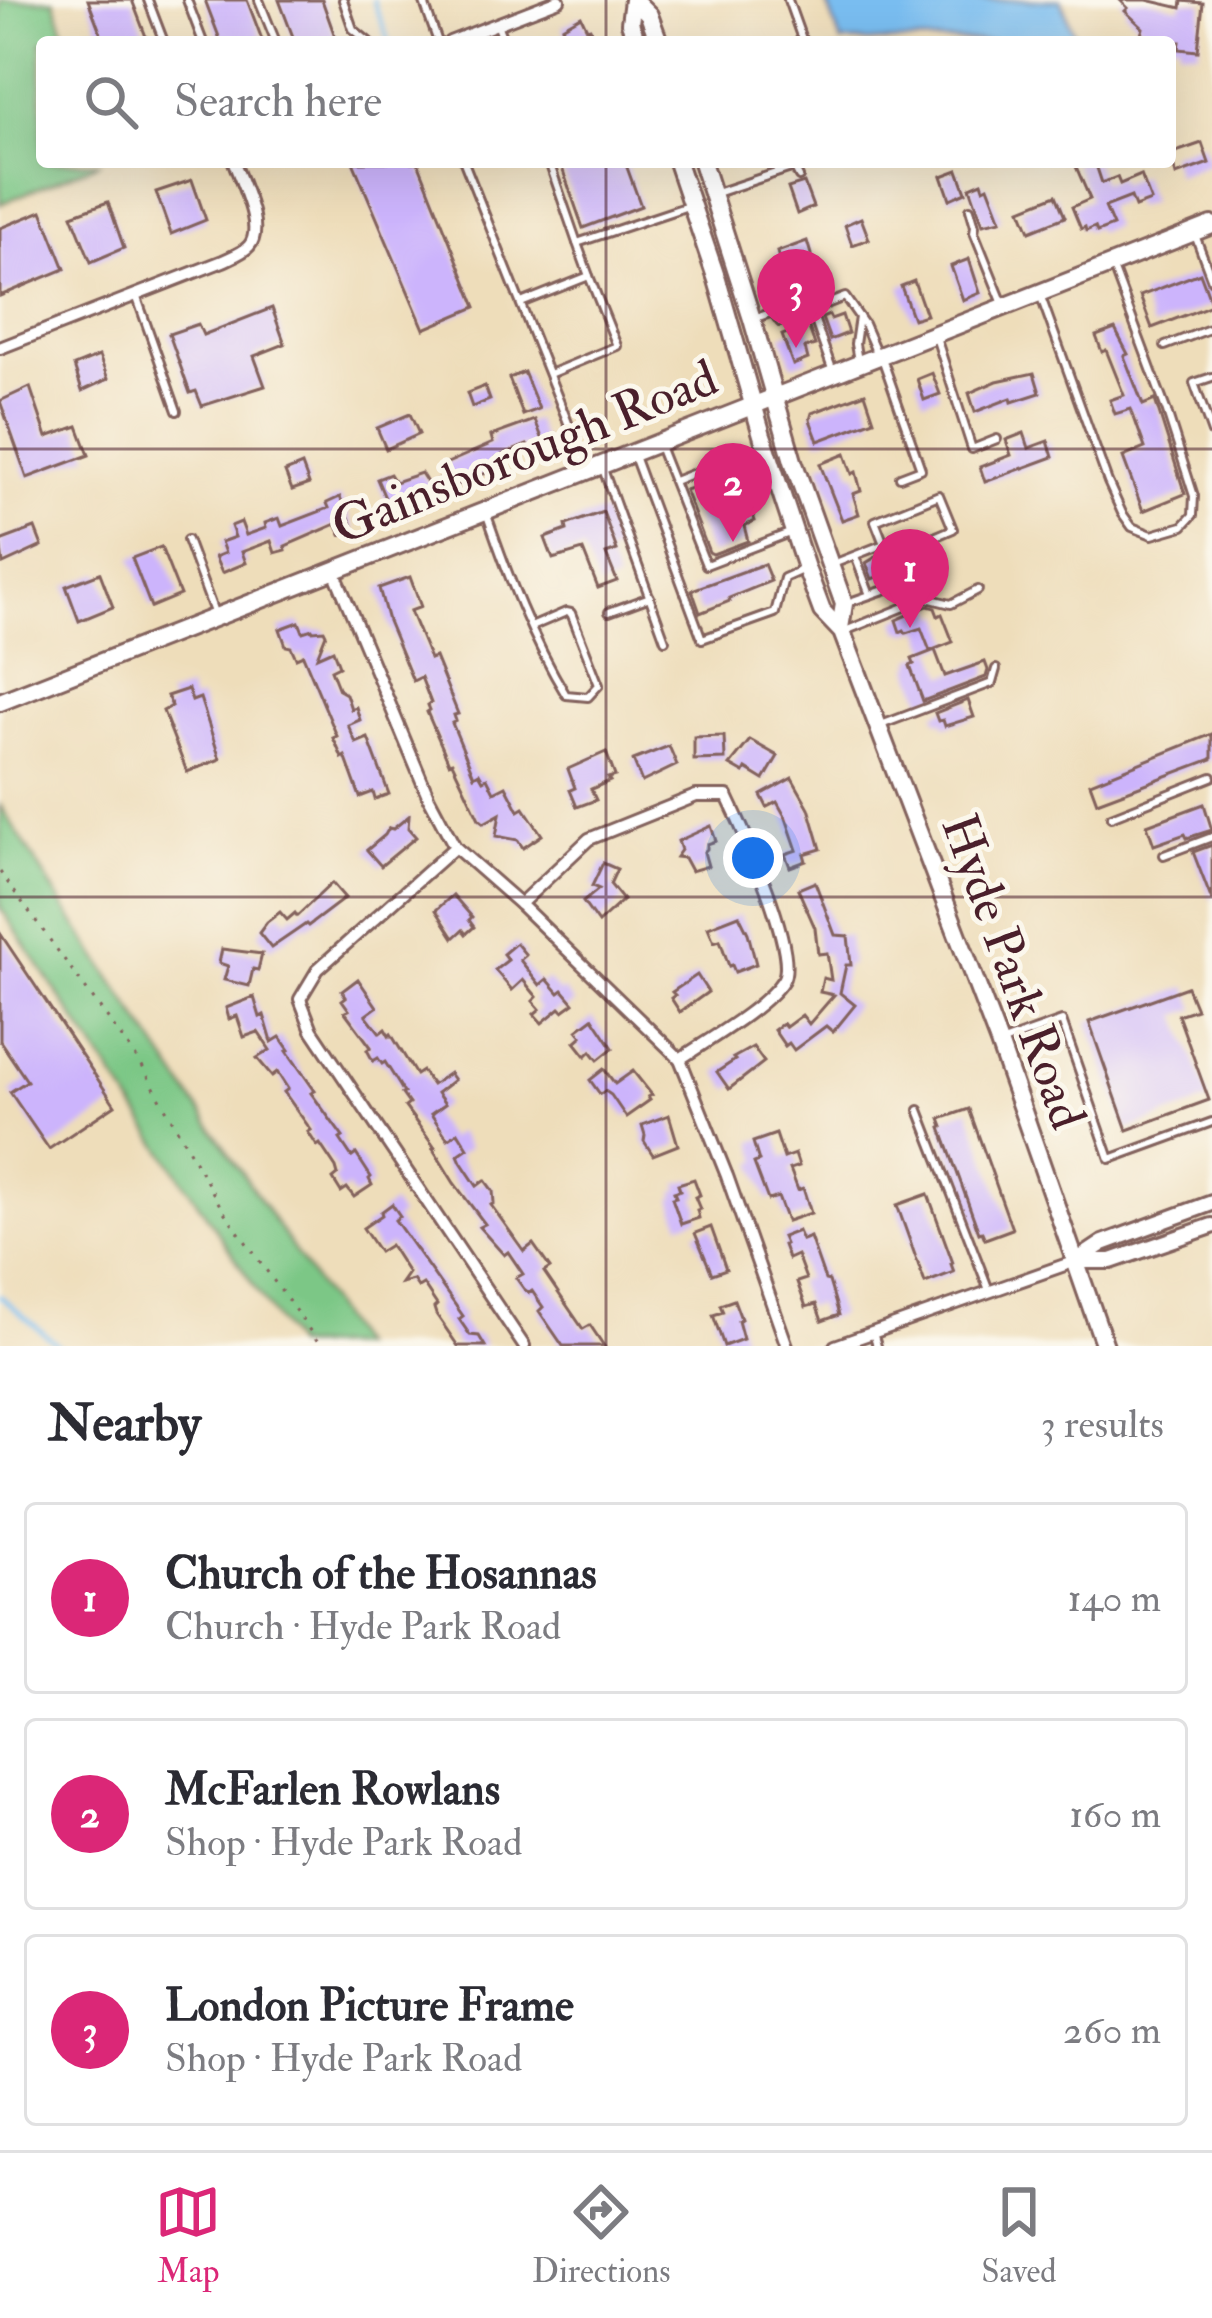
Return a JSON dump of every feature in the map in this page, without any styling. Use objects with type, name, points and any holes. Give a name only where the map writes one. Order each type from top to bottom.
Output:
[{"type":"main road","points":[[634,0],[630,22],[635,36]]},
{"type":"main road","points":[[634,0],[650,15],[657,36]]},
{"type":"main road","name":"Hyde Park Road","points":[[679,168],[806,568],[822,611],[841,630],[878,726],[999,1043],[1105,1346]]},
{"type":"main road","points":[[704,168],[844,604],[841,630]]},
{"type":"main road","name":"Gainsborough Road","points":[[0,702],[1203,228]]},
{"type":"street","points":[[466,36],[559,0]]},
{"type":"street","points":[[0,348],[246,250],[256,231],[235,168]]},
{"type":"street","points":[[334,572],[429,798],[455,848],[520,904],[680,1059],[787,1346]]},
{"type":"street","points":[[520,904],[589,839],[696,796],[727,796],[787,948],[786,976],[769,997],[680,1059]]},
{"type":"street","points":[[455,848],[318,969],[300,999],[312,1030],[524,1346]]},
{"type":"street","points":[[836,1346],[875,1340],[1076,1261],[1103,1243],[1212,1203]]},
{"type":"street","points":[[1076,1261],[1111,1261],[1212,1226]]},
{"type":"lane","points":[[148,0],[162,36]]},
{"type":"lane","points":[[187,0],[201,36]]},
{"type":"lane","points":[[260,0],[274,36]]},
{"type":"lane","points":[[343,0],[353,28],[362,36]]},
{"type":"lane","points":[[423,0],[436,36]]},
{"type":"lane","points":[[788,0],[801,36]]},
{"type":"lane","points":[[497,24],[502,36]]},
{"type":"lane","points":[[466,168],[549,374],[594,468],[665,640]]},
{"type":"lane","points":[[549,374],[617,346],[550,168]]},
{"type":"lane","points":[[713,194],[791,168]]},
{"type":"lane","points":[[795,168],[800,177]]},
{"type":"lane","points":[[577,243],[692,205]]},
{"type":"lane","points":[[970,208],[974,232],[1004,308]]},
{"type":"lane","points":[[1203,228],[1212,280]]},
{"type":"lane","points":[[1040,294],[1122,513],[1132,527],[1152,535],[1183,526],[1192,514],[1193,496],[1112,265]]},
{"type":"lane","points":[[521,304],[589,276]]},
{"type":"lane","points":[[136,295],[177,411]]},
{"type":"lane","points":[[752,319],[773,312],[780,322],[845,297],[880,355],[921,470],[899,477]]},
{"type":"lane","points":[[811,310],[833,373]]},
{"type":"lane","points":[[859,317],[855,344],[859,363]]},
{"type":"lane","points":[[1165,346],[1212,328]]},
{"type":"lane","points":[[934,334],[972,449],[997,440]]},
{"type":"lane","points":[[1212,377],[1194,383],[1212,434]]},
{"type":"lane","points":[[658,443],[706,565],[794,531]]},
{"type":"lane","points":[[633,453],[702,639],[775,613],[784,578],[806,568]]},
{"type":"lane","points":[[674,481],[730,459]]},
{"type":"lane","points":[[830,565],[884,544],[901,551],[952,529],[939,495],[875,521],[884,544]]},
{"type":"lane","points":[[486,511],[531,627],[566,695],[588,697],[598,685],[571,613],[531,627]]},
{"type":"lane","points":[[187,540],[216,618]]},
{"type":"lane","points":[[855,556],[870,595]]},
{"type":"lane","points":[[844,604],[910,580]]},
{"type":"lane","points":[[841,630],[927,598],[951,604],[978,590]]},
{"type":"lane","points":[[609,611],[650,597]]},
{"type":"lane","points":[[878,726],[992,683],[996,669]]},
{"type":"lane","points":[[1111,817],[1211,780]]},
{"type":"lane","points":[[1164,855],[1212,837]]},
{"type":"lane","points":[[999,1043],[1062,1021],[1110,1159],[1212,1122]]},
{"type":"lane","points":[[919,1110],[990,1293]]},
{"type":"path","points":[[0,872],[141,1064],[222,1209],[319,1344],[308,1346]]},
{"type":"green space","points":[[0,0],[54,0],[66,36],[36,36],[36,168],[87,168],[0,204]]},
{"type":"green space","points":[[0,805],[358,1346],[294,1346],[0,907]]},
{"type":"water","points":[[826,0],[1061,0],[1075,36],[839,36]]},
{"type":"building","points":[[88,0],[132,0],[146,36],[102,36]]},
{"type":"building","points":[[205,0],[247,0],[261,36],[219,36]]},
{"type":"building","points":[[279,0],[322,0],[335,36],[293,36]]},
{"type":"building","points":[[1120,0],[1181,8],[1182,1],[1203,3],[1198,51],[1179,49],[1176,36],[1141,36],[1143,28],[1125,11],[1128,8]]},
{"type":"building","points":[[581,16],[593,36],[566,36],[562,27]]},
{"type":"building","points":[[1202,143],[1209,163],[1176,175],[1176,152]]},
{"type":"building","points":[[356,168],[420,168],[476,307],[424,329]]},
{"type":"building","points":[[562,168],[627,168],[641,206],[583,228]]},
{"type":"building","points":[[1077,168],[1097,168],[1102,183],[1117,177],[1120,184],[1141,175],[1151,201],[1135,207],[1131,197],[1105,207],[1113,226],[1097,232],[1095,227],[1081,229],[1072,207],[1090,199]]},
{"type":"building","points":[[958,170],[966,192],[950,199],[942,176]]},
{"type":"building","points":[[192,180],[206,220],[171,234],[156,192]]},
{"type":"building","points":[[982,182],[1001,220],[983,224],[970,187]]},
{"type":"building","points":[[804,183],[813,207],[797,214],[788,188]]},
{"type":"building","points":[[1056,195],[1065,217],[1030,231],[1021,209]]},
{"type":"building","points":[[108,202],[124,248],[91,262],[72,215]]},
{"type":"building","points":[[42,211],[65,269],[0,296],[0,228]]},
{"type":"building","points":[[861,218],[869,239],[852,245],[845,225]]},
{"type":"building","points":[[807,241],[813,261],[783,273],[777,252]]},
{"type":"building","points":[[969,259],[980,293],[963,300],[951,266]]},
{"type":"building","points":[[1200,273],[1212,305],[1152,328],[1140,296]]},
{"type":"building","points":[[914,281],[926,315],[913,319],[901,286]]},
{"type":"building","points":[[272,308],[285,344],[254,356],[265,386],[202,406],[196,391],[190,393],[169,334],[198,324],[203,335]]},
{"type":"building","points":[[829,315],[831,319],[842,315],[848,333],[830,340],[822,318]]},
{"type":"building","points":[[808,325],[815,345],[805,348],[808,359],[793,365],[782,335]]},
{"type":"building","points":[[1115,329],[1143,405],[1155,400],[1185,494],[1143,511],[1123,457],[1145,448],[1131,409],[1115,414],[1110,400],[1124,395],[1096,336]]},
{"type":"building","points":[[99,356],[108,379],[82,391],[74,366]]},
{"type":"building","points":[[524,372],[539,409],[523,415],[509,378]]},
{"type":"building","points":[[932,373],[940,394],[924,400],[917,379]]},
{"type":"building","points":[[1034,373],[1040,393],[975,412],[969,393]]},
{"type":"building","points":[[485,386],[490,400],[472,407],[467,393]]},
{"type":"building","points":[[30,387],[47,437],[78,426],[89,455],[27,478],[0,401]]},
{"type":"building","points":[[865,393],[874,420],[818,441],[812,413]]},
{"type":"building","points":[[410,414],[419,434],[386,449],[377,428]]},
{"type":"building","points":[[535,420],[544,454],[532,458],[527,445],[497,457],[501,467],[391,512],[377,479],[390,474],[395,482],[421,473],[428,484],[448,476],[443,465],[493,443],[491,436]]},
{"type":"building","points":[[1024,433],[1029,448],[1048,441],[1053,457],[985,482],[980,467],[1011,455],[1006,440]]},
{"type":"building","points":[[845,454],[861,491],[853,494],[859,514],[842,520],[820,464]]},
{"type":"building","points":[[302,465],[309,484],[292,490],[285,472]]},
{"type":"building","points":[[739,473],[755,521],[744,526],[748,541],[713,554],[685,490]]},
{"type":"building","points":[[340,497],[354,529],[341,535],[336,524],[275,553],[271,541],[242,552],[246,563],[222,573],[215,557],[225,553],[221,542],[235,537],[231,526],[241,522],[246,535],[279,518],[282,526],[329,508],[327,503]]},
{"type":"building","points":[[603,512],[617,550],[606,554],[617,581],[598,588],[583,550],[553,559],[545,538]]},
{"type":"building","points":[[35,528],[42,546],[3,564],[0,541]]},
{"type":"building","points":[[161,547],[180,595],[151,607],[132,558]]},
{"type":"building","points":[[884,552],[894,556],[897,565],[872,579],[866,563]]},
{"type":"building","points":[[764,564],[771,581],[700,613],[692,590]]},
{"type":"building","points":[[100,573],[113,607],[79,621],[66,586]]},
{"type":"building","points":[[410,577],[421,607],[410,611],[458,714],[452,723],[474,776],[479,773],[483,780],[487,778],[494,792],[506,786],[519,811],[524,808],[542,835],[523,848],[518,840],[496,836],[500,814],[484,823],[479,819],[427,712],[431,703],[421,677],[413,681],[379,588]]},
{"type":"building","points":[[928,606],[938,616],[942,614],[953,642],[930,651],[921,628],[900,632],[896,620]]},
{"type":"building","points":[[299,622],[303,632],[324,630],[317,657],[333,650],[339,666],[331,670],[360,720],[348,725],[356,743],[368,738],[389,794],[375,799],[373,792],[360,797],[303,655],[296,658],[280,629]]},
{"type":"building","points":[[935,650],[945,676],[985,662],[986,677],[923,701],[910,666],[912,659]]},
{"type":"building","points":[[188,689],[192,701],[200,698],[220,759],[187,772],[163,711],[172,706],[167,696]]},
{"type":"building","points":[[968,700],[974,717],[945,726],[943,720],[938,721],[935,713]]},
{"type":"building","points":[[1212,734],[1212,759],[1097,802],[1090,783]]},
{"type":"building","points":[[724,736],[725,759],[694,760],[694,737]]},
{"type":"building","points":[[750,740],[778,756],[764,780],[730,765]]},
{"type":"building","points":[[669,746],[677,765],[642,782],[633,760]]},
{"type":"building","points":[[606,752],[615,776],[591,789],[596,800],[577,807],[568,769]]},
{"type":"building","points":[[792,778],[809,808],[821,849],[804,854],[806,861],[790,867],[785,854],[797,850],[786,818],[777,802],[767,807],[761,795]]},
{"type":"building","points":[[1204,804],[1212,830],[1154,845],[1147,825]]},
{"type":"building","points":[[409,816],[408,828],[416,837],[381,866],[367,850]]},
{"type":"building","points":[[711,826],[716,841],[707,844],[704,852],[708,866],[691,871],[684,858],[676,857],[681,850],[678,841]]},
{"type":"building","points":[[1212,845],[1212,901],[1193,852]]},
{"type":"building","points":[[603,863],[617,869],[610,884],[623,900],[598,923],[583,902],[599,889],[592,886]]},
{"type":"building","points":[[815,882],[835,935],[848,936],[851,965],[846,965],[840,993],[855,1005],[833,1032],[826,1026],[794,1050],[774,1030],[802,1015],[809,1024],[834,995],[820,992],[823,978],[831,980],[827,953],[818,954],[815,928],[798,889]]},
{"type":"building","points":[[332,883],[345,898],[271,948],[259,933],[267,922],[280,912],[287,920],[297,916]]},
{"type":"building","points":[[453,895],[472,917],[474,927],[454,938],[436,910]]},
{"type":"building","points":[[739,915],[756,964],[735,972],[720,940],[714,942],[708,927]]},
{"type":"building","points":[[0,933],[115,1105],[49,1149],[10,1092],[27,1081],[0,1041]]},
{"type":"building","points":[[516,943],[526,955],[520,960],[540,985],[547,979],[574,1003],[542,1023],[534,1014],[540,1009],[533,1001],[537,997],[523,980],[512,990],[495,970],[508,960],[503,954]]},
{"type":"building","points":[[222,949],[262,954],[249,986],[224,980],[228,966],[219,963]]},
{"type":"building","points":[[697,975],[708,992],[680,1012],[672,992]]},
{"type":"building","points":[[358,979],[377,1007],[366,1015],[380,1033],[385,1029],[391,1034],[416,1075],[422,1071],[432,1085],[449,1073],[454,1080],[437,1093],[445,1104],[431,1114],[448,1139],[458,1132],[468,1148],[458,1155],[477,1186],[485,1180],[493,1191],[491,1205],[524,1251],[533,1244],[550,1268],[544,1272],[583,1329],[590,1325],[604,1346],[563,1346],[539,1311],[543,1307],[532,1291],[516,1278],[523,1274],[508,1252],[504,1255],[479,1227],[485,1224],[405,1107],[409,1104],[400,1086],[385,1062],[373,1061],[367,1050],[371,1047],[345,1012],[349,1010],[342,991]]},
{"type":"building","points":[[1187,987],[1196,1009],[1178,1015],[1209,1100],[1127,1130],[1089,1022]]},
{"type":"building","points":[[254,997],[272,1042],[280,1037],[340,1139],[371,1177],[372,1185],[354,1197],[347,1188],[341,1192],[333,1179],[338,1175],[336,1168],[308,1132],[277,1072],[272,1076],[257,1058],[270,1050],[258,1032],[244,1037],[237,1016],[229,1019],[226,1008]]},
{"type":"building","points":[[593,1018],[613,1048],[598,1060],[591,1051],[586,1056],[575,1042],[582,1036],[577,1030]]},
{"type":"building","points":[[753,1047],[764,1062],[729,1089],[717,1072]]},
{"type":"building","points":[[604,1069],[615,1084],[633,1071],[652,1095],[650,1100],[626,1117],[611,1095],[600,1094],[590,1080]]},
{"type":"building","points":[[969,1109],[1012,1229],[985,1239],[941,1128],[940,1119]]},
{"type":"building","points":[[669,1115],[678,1145],[653,1155],[644,1141],[642,1125]]},
{"type":"building","points":[[776,1134],[784,1158],[795,1154],[799,1166],[790,1169],[811,1213],[787,1221],[778,1197],[768,1200],[754,1163],[759,1161],[753,1142]]},
{"type":"building","points":[[694,1179],[700,1195],[695,1197],[699,1218],[681,1224],[672,1198],[680,1190],[678,1184]]},
{"type":"building","points":[[928,1194],[954,1272],[925,1283],[897,1205]]},
{"type":"building","points":[[392,1204],[400,1216],[395,1220],[463,1316],[459,1319],[485,1346],[458,1346],[423,1284],[401,1283],[408,1273],[390,1245],[379,1252],[363,1228]]},
{"type":"building","points":[[711,1227],[726,1269],[712,1274],[695,1233]]},
{"type":"building","points":[[798,1231],[802,1240],[810,1237],[839,1315],[822,1321],[816,1304],[806,1307],[797,1282],[806,1279],[797,1255],[788,1259],[782,1237]]},
{"type":"building","points":[[734,1300],[743,1339],[724,1346],[713,1315],[723,1312],[720,1305]]},
{"type":"waterway","points":[[373,0],[387,36]]},
{"type":"waterway","points":[[0,1296],[59,1346]]},
{"type":"place","name":"London Picture Frame","points":[[796,348]]},
{"type":"place","name":"McFarlen Rowlans","points":[[733,542]]},
{"type":"place","name":"Church of the Hosannas","points":[[910,628]]}]
